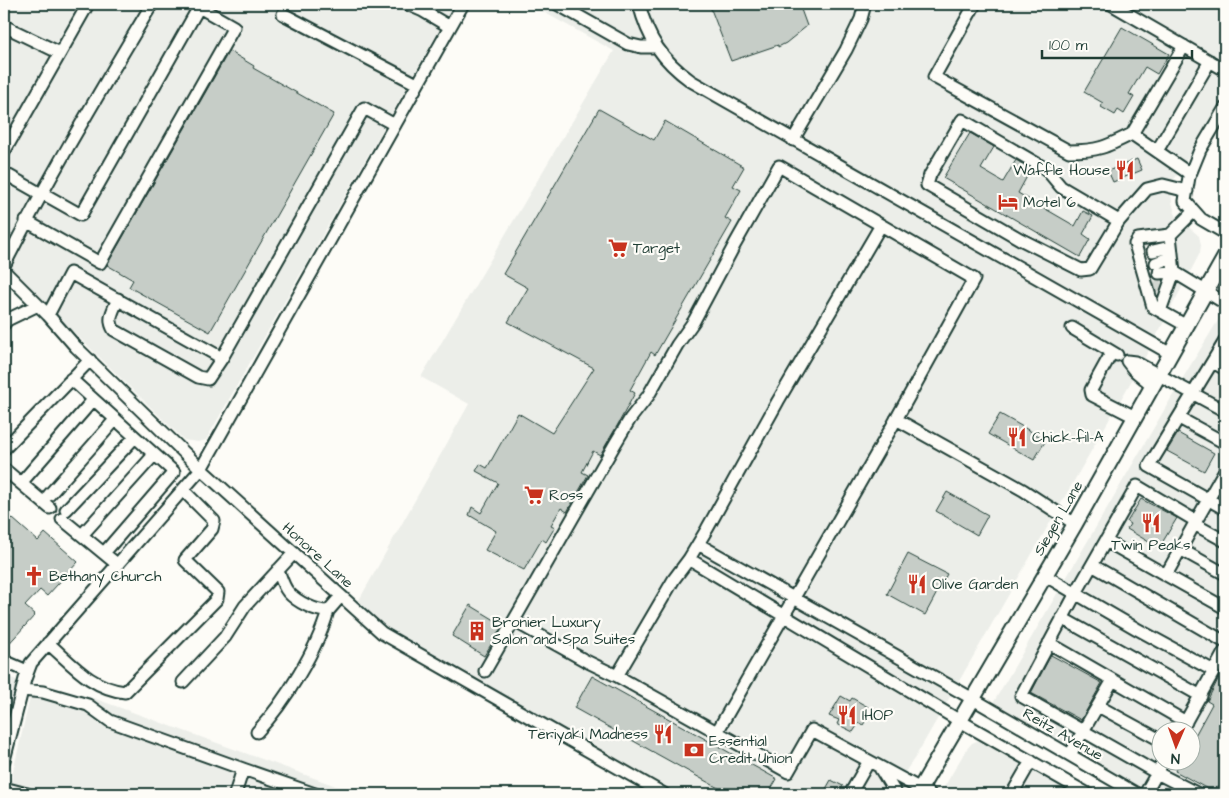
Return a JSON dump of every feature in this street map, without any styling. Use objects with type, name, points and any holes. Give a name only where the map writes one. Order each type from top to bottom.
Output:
[{"type":"main road","name":"Siegen Lane","points":[[923,792],[960,721],[1075,524],[1225,257]]},
{"type":"street","points":[[4,152],[88,4]]},
{"type":"street","points":[[4,266],[26,221],[152,4]]},
{"type":"street","points":[[407,4],[450,27]]},
{"type":"street","points":[[4,760],[27,670],[31,663],[201,469],[417,84],[464,4]]},
{"type":"street","points":[[557,4],[628,44],[641,47],[657,47]]},
{"type":"street","points":[[640,4],[649,34],[657,47],[668,62],[691,81],[1171,354]]},
{"type":"street","points":[[792,140],[846,50],[861,19],[865,4]]},
{"type":"street","points":[[975,4],[934,77],[1068,151],[1090,152],[1104,148],[1132,134],[1184,46]]},
{"type":"street","points":[[1111,4],[1225,70]]},
{"type":"street","points":[[4,173],[81,215],[199,7],[234,26],[100,263],[26,221]]},
{"type":"street","points":[[283,14],[417,84]]},
{"type":"street","points":[[4,26],[60,54]]},
{"type":"street","points":[[1156,151],[1210,61]]},
{"type":"street","points":[[118,299],[110,317],[110,324],[114,330],[198,377],[208,379],[222,358],[364,108],[395,125]]},
{"type":"street","points":[[1225,108],[1200,150],[1190,174],[1185,201],[1201,219],[1225,233]]},
{"type":"street","points":[[1119,221],[1061,187],[1046,169],[962,120],[930,175],[927,185],[1020,239],[1081,270],[1090,269],[1119,221],[1147,189],[1163,185],[1187,191]]},
{"type":"street","points":[[1132,134],[1190,174]]},
{"type":"street","points":[[485,671],[630,418],[648,396],[677,345],[694,321],[779,166],[974,279],[717,732]]},
{"type":"street","points":[[1148,265],[1171,246],[1194,211]]},
{"type":"street","points":[[617,676],[674,579],[690,559],[778,402],[881,225]]},
{"type":"street","points":[[1160,311],[1158,286],[1135,244],[1138,239],[1171,246]]},
{"type":"street","points":[[1171,246],[1174,272]]},
{"type":"street","points":[[1148,265],[1174,272],[1225,303]]},
{"type":"street","name":"Honore Lane","points":[[4,271],[90,360],[201,469],[382,634],[662,794]]},
{"type":"street","points":[[1174,272],[1158,286],[1153,307],[1187,326]]},
{"type":"street","points":[[48,316],[70,273],[222,358]]},
{"type":"street","points":[[4,324],[7,320],[38,305]]},
{"type":"street","points":[[1072,328],[1128,361],[1134,370],[1156,381],[1194,394],[1225,411]]},
{"type":"street","points":[[1224,347],[1149,466],[1225,509]]},
{"type":"street","points":[[1112,352],[1091,390],[1092,395],[1135,417]]},
{"type":"street","points":[[4,448],[90,360]]},
{"type":"street","points":[[1213,362],[1225,369]]},
{"type":"street","points":[[71,380],[174,472],[104,553]]},
{"type":"street","points":[[21,483],[93,400]]},
{"type":"street","points":[[1179,418],[1225,443]]},
{"type":"street","points":[[896,419],[1023,490],[1075,524]]},
{"type":"street","points":[[47,502],[115,420]]},
{"type":"street","points":[[66,518],[135,437]]},
{"type":"street","points":[[82,535],[154,455]]},
{"type":"street","points":[[4,469],[47,502],[118,565]]},
{"type":"street","points":[[1166,575],[1224,474]]},
{"type":"street","points":[[1198,794],[1157,773],[1022,696],[1062,618],[1137,486],[1225,541]]},
{"type":"street","points":[[48,643],[92,682],[110,690],[124,692],[217,599],[218,592],[185,560],[212,529],[214,521],[183,490]]},
{"type":"street","points":[[1106,541],[1225,608]]},
{"type":"street","name":"Reitz Avenue","points":[[698,544],[974,699],[1137,794]]},
{"type":"street","points":[[1180,549],[1225,574]]},
{"type":"street","points":[[184,682],[225,637],[245,606],[294,553]]},
{"type":"street","points":[[690,559],[960,721],[1031,761],[1076,791],[1088,794]]},
{"type":"street","points":[[1092,565],[1225,642]]},
{"type":"street","points":[[278,570],[288,592],[298,600],[320,611],[328,611]]},
{"type":"street","points":[[1044,575],[1137,630],[1214,671]]},
{"type":"street","points":[[257,732],[267,721],[300,671],[325,622],[328,611],[341,596]]},
{"type":"street","points":[[1062,618],[1201,696]]},
{"type":"street","points":[[514,621],[617,676],[788,772],[812,730],[923,792]]},
{"type":"street","points":[[1049,643],[1113,680],[1175,720]]},
{"type":"street","points":[[1187,720],[1225,651]]},
{"type":"street","points":[[4,661],[27,670]]},
{"type":"street","points":[[1070,755],[1113,680]]},
{"type":"street","points":[[22,690],[43,692],[88,705],[110,721],[315,794]]},
{"type":"street","points":[[1098,706],[1152,736]]},
{"type":"street","points":[[850,794],[869,761]]},
{"type":"street","points":[[1012,794],[1031,761]]},
{"type":"street","points":[[880,768],[896,794]]},
{"type":"street","points":[[235,794],[242,769]]},
{"type":"street","points":[[1145,794],[1159,770]]},
{"type":"street","points":[[4,788],[27,794]]},
{"type":"shaded area","points":[[4,4],[454,4],[206,440],[198,442],[184,440],[4,264]]},
{"type":"shaded area","points":[[529,4],[1225,4],[1225,98],[1174,180],[1171,191],[1177,217],[1199,236],[1200,253],[1148,352],[916,756],[890,794],[675,794],[410,645],[384,628],[358,602],[469,404],[421,377],[614,51]]},
{"type":"shaded area","points":[[1225,309],[1225,794],[1151,794],[992,705]]},
{"type":"shaded area","points":[[4,675],[19,681],[4,735]]},
{"type":"shaded area","points":[[33,684],[96,699],[358,794],[8,794]]},
{"type":"shaded area","points":[[977,741],[987,743],[1076,794],[940,794],[966,750],[972,743]]},
{"type":"building","points":[[709,4],[799,4],[807,26],[778,47],[778,45],[731,61]]},
{"type":"building","points":[[1122,27],[1169,54],[1157,74],[1145,67],[1129,94],[1134,97],[1124,114],[1118,110],[1115,115],[1101,107],[1103,103],[1084,92]]},
{"type":"building","points":[[229,51],[254,66],[253,68],[334,114],[210,332],[129,287],[133,280],[107,265]]},
{"type":"building","name":"Target","points":[[599,109],[654,140],[665,121],[744,167],[733,186],[741,190],[725,218],[732,222],[655,355],[651,352],[630,390],[635,393],[617,426],[600,455],[593,451],[582,472],[588,475],[567,512],[561,508],[551,525],[555,527],[546,542],[542,539],[524,570],[485,550],[496,531],[469,515],[472,507],[481,513],[498,483],[476,471],[480,464],[487,468],[518,413],[552,433],[594,368],[508,322],[528,288],[503,274]]},
{"type":"building","name":"Motel 6","points":[[970,133],[994,147],[981,169],[1003,182],[1016,160],[1031,169],[1018,193],[1075,226],[1083,211],[1093,216],[1083,234],[1090,239],[1080,257],[943,178]]},
{"type":"building","name":"Waffle House","points":[[1137,159],[1142,170],[1113,182],[1108,171]]},
{"type":"building","name":"Chick-fil-A","points":[[1000,414],[1046,440],[1034,460],[988,434]]},
{"type":"building","points":[[1178,433],[1214,453],[1204,471],[1167,451]]},
{"type":"building","points":[[947,492],[988,515],[977,535],[936,511]]},
{"type":"building","name":"Twin Peaks","points":[[1141,499],[1177,518],[1159,548],[1127,529],[1130,524],[1127,522]]},
{"type":"building","name":"Bethany Church","points":[[4,511],[38,541],[45,533],[78,562],[47,596],[40,590],[25,606],[35,615],[4,649]]},
{"type":"building","name":"Olive Garden","points":[[908,554],[947,574],[925,615],[887,594]]},
{"type":"building","name":"Bronier Luxury Salon and Spa Suites","points":[[470,605],[503,625],[484,656],[452,636]]},
{"type":"building","points":[[1051,655],[1102,683],[1081,720],[1031,693]]},
{"type":"building","points":[[1225,666],[1225,791],[1217,786],[1213,792],[1175,771],[1202,770],[1202,722],[1212,704],[1207,701]]},
{"type":"building","points":[[592,676],[777,779],[768,794],[729,794],[574,708]]},
{"type":"building","name":"IHOP","points":[[841,696],[850,701],[852,698],[868,707],[864,714],[868,717],[863,725],[859,723],[853,732],[837,724],[839,720],[829,716]]},
{"type":"building","points":[[831,780],[843,786],[838,794],[823,794]]},
{"type":"tunnel","points":[[1152,288],[1162,285]]},
{"type":"place","name":"Waffle House","points":[[1125,170]]},
{"type":"place","name":"Motel 6","points":[[1008,202]]},
{"type":"place","name":"Target","points":[[618,248]]},
{"type":"place","name":"Chick-fil-A","points":[[1017,437]]},
{"type":"place","name":"Ross","points":[[534,495]]},
{"type":"place","name":"Twin Peaks","points":[[1151,523]]},
{"type":"place","name":"Bethany Church","points":[[34,576]]},
{"type":"place","name":"Olive Garden","points":[[917,584]]},
{"type":"place","name":"Bronier Luxury Salon and Spa Suites","points":[[477,631]]},
{"type":"place","name":"IHOP","points":[[847,715]]},
{"type":"place","name":"Teriyaki Madness","points":[[663,734]]},
{"type":"place","name":"Essential Credit Union","points":[[694,750]]}]
